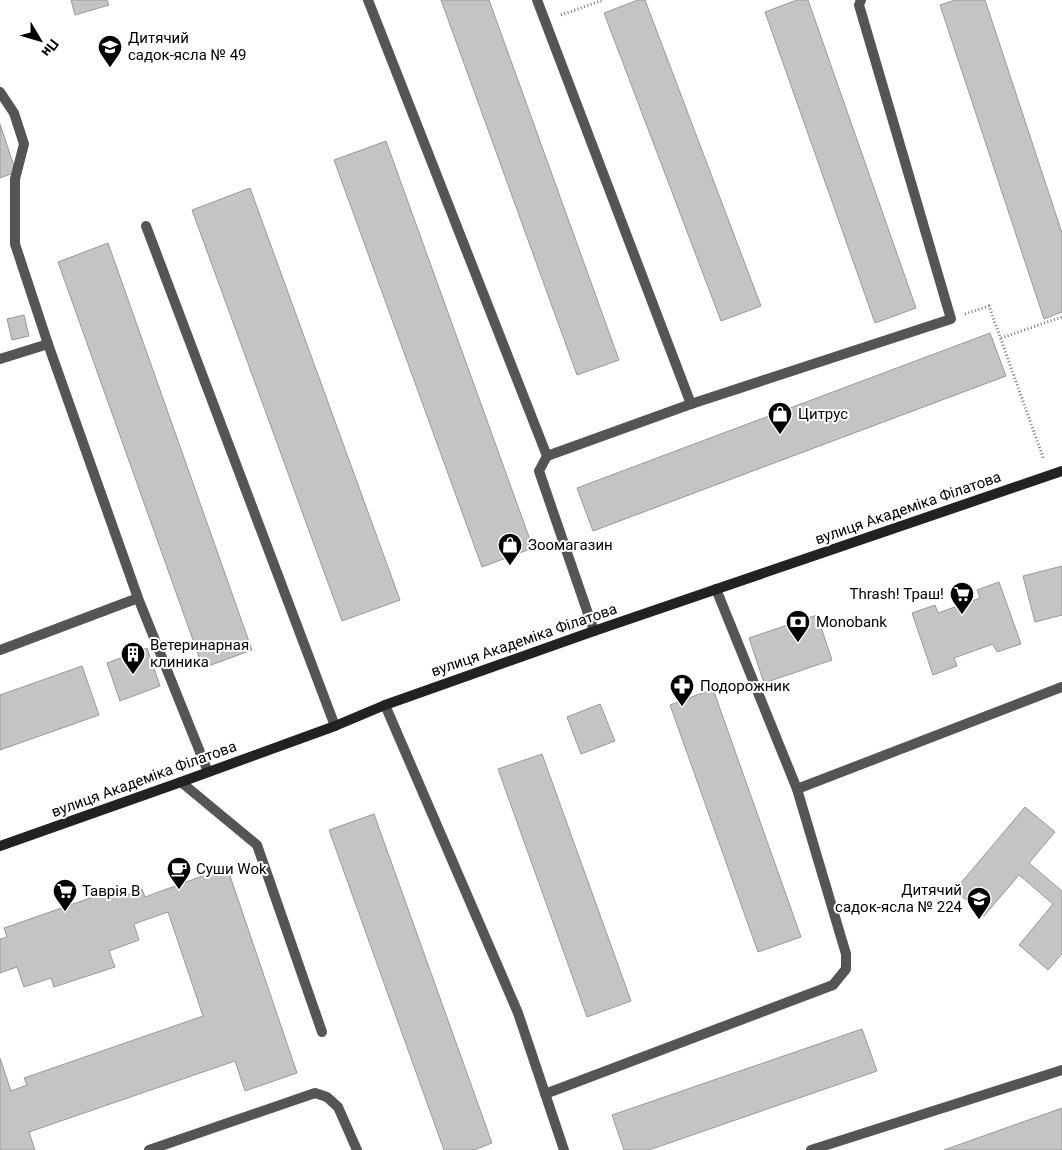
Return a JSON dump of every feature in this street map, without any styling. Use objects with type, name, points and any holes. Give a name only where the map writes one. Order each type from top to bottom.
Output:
[{"type":"main road","name":"вулиця Академіка Філатова","points":[[0,846],[335,726],[385,705],[594,631],[1062,471]]},
{"type":"lane","points":[[368,0],[547,456]]},
{"type":"lane","points":[[538,0],[691,404]]},
{"type":"lane","points":[[594,631],[539,471],[547,456],[691,404],[951,319],[859,4],[861,0]]},
{"type":"lane","points":[[0,92],[14,113],[24,144],[15,179],[15,244],[48,344],[138,598],[208,772]]},
{"type":"lane","points":[[146,226],[335,726]]},
{"type":"lane","points":[[0,359],[48,344]]},
{"type":"lane","points":[[545,1094],[833,985],[846,968],[846,954],[797,789],[716,589]]},
{"type":"lane","points":[[0,650],[138,598]]},
{"type":"lane","points":[[797,789],[1062,687]]},
{"type":"lane","points":[[385,705],[518,1013],[564,1150]]},
{"type":"lane","points":[[181,782],[257,844],[322,1032]]},
{"type":"lane","points":[[810,1150],[1062,1070]]},
{"type":"lane","points":[[149,1150],[315,1093],[327,1097],[338,1107],[357,1150]]},
{"type":"path","points":[[545,21],[602,0]]},
{"type":"path","points":[[951,319],[989,306],[1049,476]]},
{"type":"path","points":[[1001,338],[1062,317]]},
{"type":"building","points":[[71,0],[107,0],[109,5],[75,15]]},
{"type":"building","points":[[441,0],[489,0],[619,360],[577,375]]},
{"type":"building","points":[[638,0],[645,0],[761,306],[721,321],[604,13]]},
{"type":"building","points":[[797,0],[808,0],[916,308],[875,323],[765,12]]},
{"type":"building","points":[[955,0],[985,0],[1062,233],[1062,312],[1044,319],[940,5]]},
{"type":"building","points":[[0,124],[16,172],[0,178]]},
{"type":"building","points":[[386,141],[533,548],[482,567],[334,160]]},
{"type":"building","points":[[250,188],[400,600],[342,621],[192,210]]},
{"type":"building","points":[[108,243],[252,650],[203,668],[58,262]]},
{"type":"building","points":[[24,315],[29,336],[12,340],[7,319]]},
{"type":"building","points":[[990,333],[1006,376],[593,531],[577,488]]},
{"type":"building","points":[[1062,566],[1062,615],[1035,622],[1023,576]]},
{"type":"building","points":[[999,582],[1021,644],[997,652],[993,644],[954,658],[957,666],[933,675],[912,613],[935,605],[938,613],[980,598],[977,590]]},
{"type":"building","points":[[817,615],[832,660],[764,683],[749,638]]},
{"type":"building","name":"Ветеринарная клиника","points":[[147,648],[160,686],[120,701],[107,663]]},
{"type":"building","points":[[82,666],[99,715],[0,750],[0,695]]},
{"type":"building","points":[[713,689],[801,937],[758,952],[670,705]]},
{"type":"building","points":[[600,704],[615,741],[581,754],[567,717]]},
{"type":"building","points":[[542,754],[631,1001],[587,1017],[498,769]]},
{"type":"building","points":[[1025,807],[1055,832],[1029,863],[1062,891],[1062,954],[1048,970],[1019,945],[1053,904],[1019,875],[984,916],[955,890]]},
{"type":"building","points":[[374,814],[492,1143],[474,1150],[444,1150],[329,830]]},
{"type":"building","points":[[227,867],[297,1073],[245,1091],[235,1061],[29,1132],[35,1150],[0,1150],[0,1058],[11,1091],[27,1085],[24,1078],[203,1016],[168,912],[134,924],[139,940],[109,951],[115,967],[54,987],[51,978],[24,987],[17,967],[0,973],[0,939],[7,937],[4,928],[119,888],[122,897],[142,889],[145,897]]},
{"type":"building","points":[[862,1029],[877,1071],[649,1150],[624,1150],[612,1115]]},
{"type":"building","points":[[1062,1108],[1062,1150],[944,1150]]},
{"type":"place","name":"Дитячий садок-ясла № 49","points":[[110,68]]},
{"type":"place","name":"Цитрус","points":[[780,435]]},
{"type":"place","name":"Зоомагазин","points":[[510,566]]},
{"type":"place","name":"Thrash! Траш!","points":[[962,615]]},
{"type":"place","name":"Monobank","points":[[798,643]]},
{"type":"place","name":"Ветеринарная клиника","points":[[133,675]]},
{"type":"place","name":"Подорожник","points":[[682,707]]},
{"type":"place","name":"Суши Wok","points":[[179,890]]},
{"type":"place","name":"Таврія В","points":[[65,912]]},
{"type":"place","name":"Дитячий садок-ясла № 224","points":[[979,920]]}]
